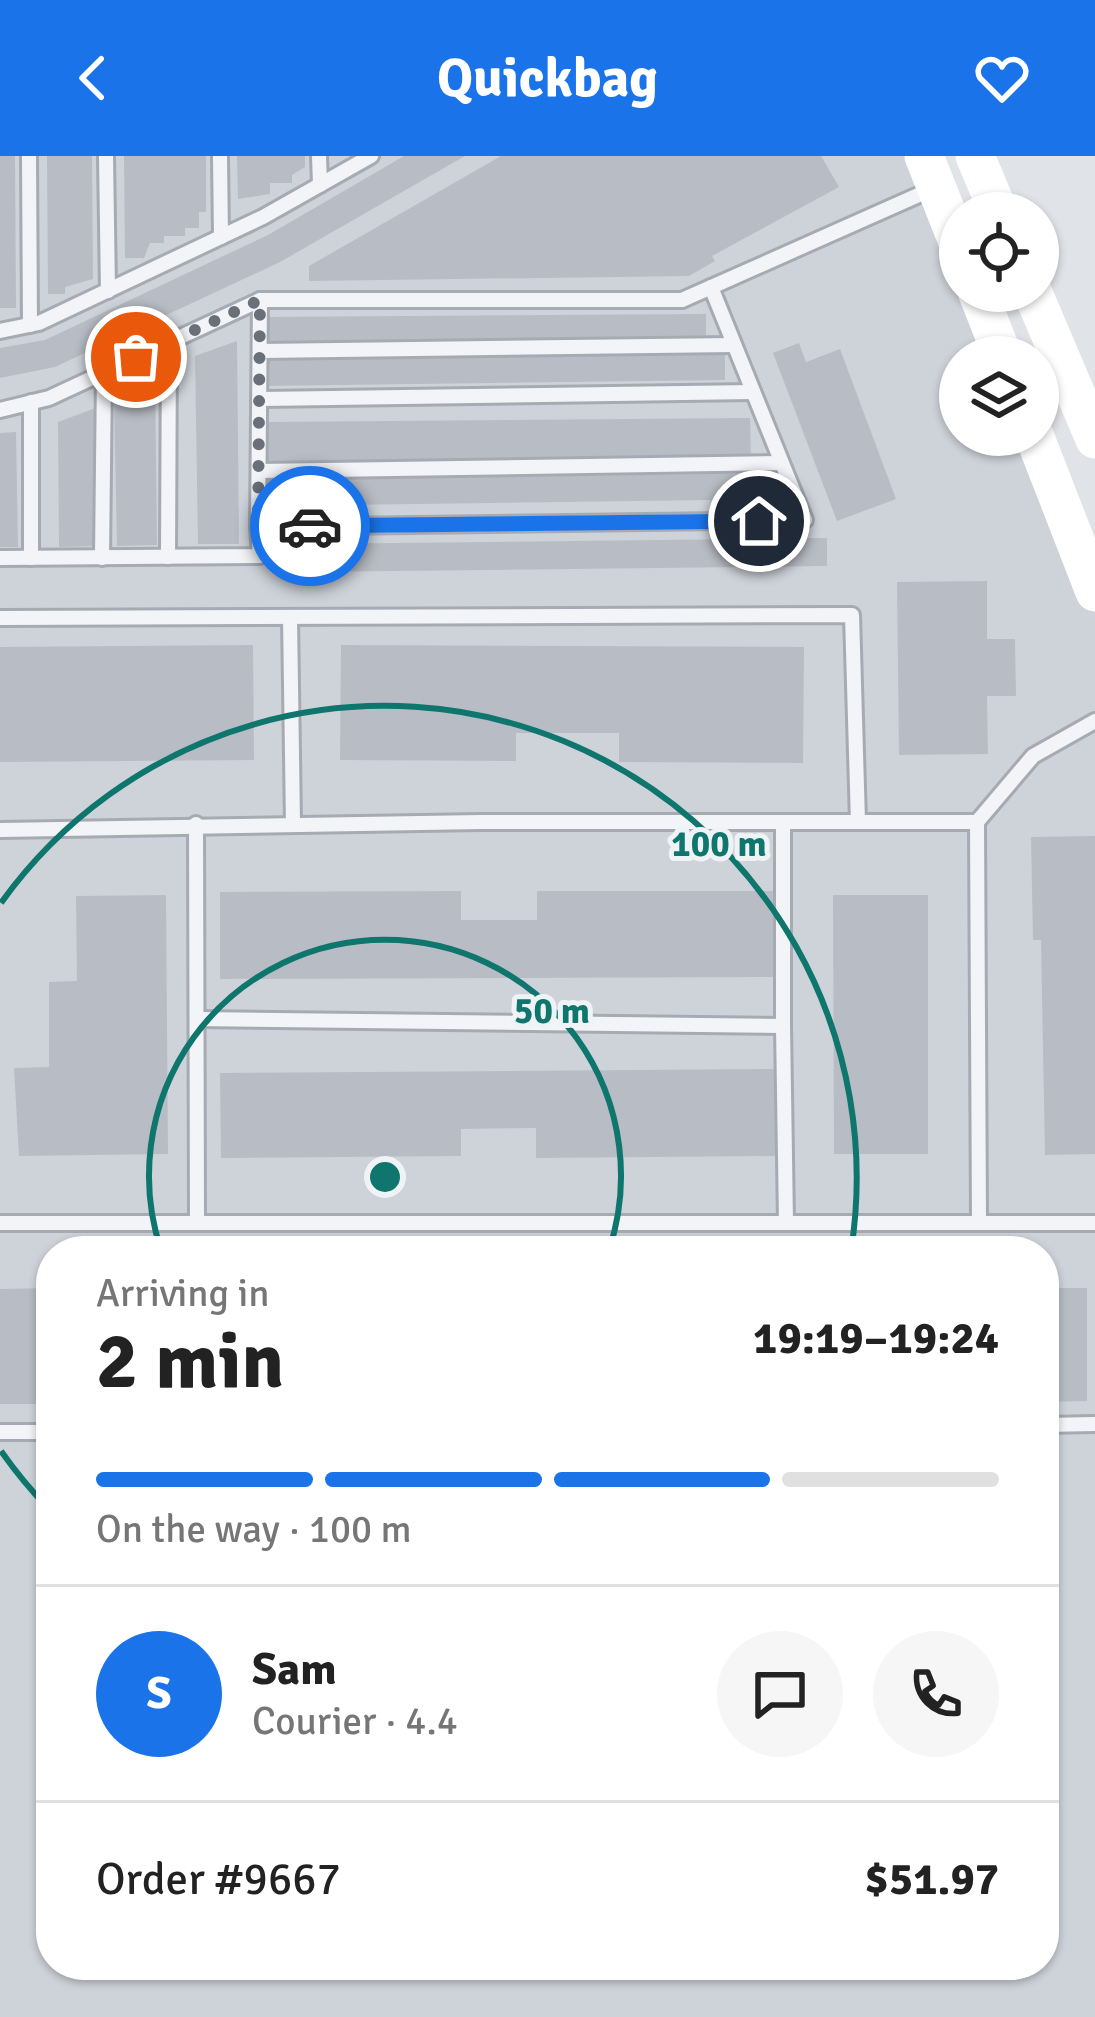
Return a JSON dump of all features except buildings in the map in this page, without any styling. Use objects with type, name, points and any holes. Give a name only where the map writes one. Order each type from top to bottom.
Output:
[{"type":"main road","points":[[975,156],[990,192]]},
{"type":"main road","points":[[1041,312],[1095,439]]},
{"type":"main road","points":[[1042,456],[1095,592]]},
{"type":"lane","points":[[29,156],[30,326]]},
{"type":"lane","points":[[106,156],[107,291]]},
{"type":"lane","points":[[220,156],[221,237]]},
{"type":"lane","points":[[320,156],[320,185]]},
{"type":"lane","points":[[0,331],[30,326],[107,291],[221,237],[371,156]]},
{"type":"lane","points":[[0,410],[104,372],[260,300],[682,300],[930,171]]},
{"type":"lane","points":[[258,527],[805,520],[710,287]]},
{"type":"lane","points":[[0,558],[260,556],[260,300]]},
{"type":"lane","points":[[169,342],[169,557]]},
{"type":"lane","points":[[260,351],[734,345]]},
{"type":"lane","points":[[102,558],[104,372]]},
{"type":"lane","points":[[260,399],[753,392]]},
{"type":"lane","points":[[31,402],[31,558]]},
{"type":"lane","points":[[259,471],[782,463]]},
{"type":"lane","points":[[0,618],[852,615],[858,822]]},
{"type":"lane","points":[[290,617],[293,824]]},
{"type":"lane","points":[[979,1223],[977,822],[1034,756],[1095,722]]},
{"type":"lane","points":[[784,822],[785,1223]]},
{"type":"lane","points":[[0,830],[196,824],[977,822]]},
{"type":"lane","points":[[196,824],[197,1223]]},
{"type":"lane","points":[[197,1019],[784,1026]]},
{"type":"lane","points":[[0,1223],[1095,1223]]},
{"type":"lane","points":[[1059,1425],[1095,1424]]},
{"type":"lane","points":[[0,1432],[36,1432]]},
{"type":"shaded area","points":[[0,156],[914,156],[939,214],[939,312],[973,312],[988,336],[939,336],[939,456],[1043,456],[1095,575],[1095,2017],[0,2017]]},
{"type":"way so far","points":[[136,357],[260,300],[258,527],[310,526]]},
{"type":"route","points":[[310,526],[759,521]]}]
